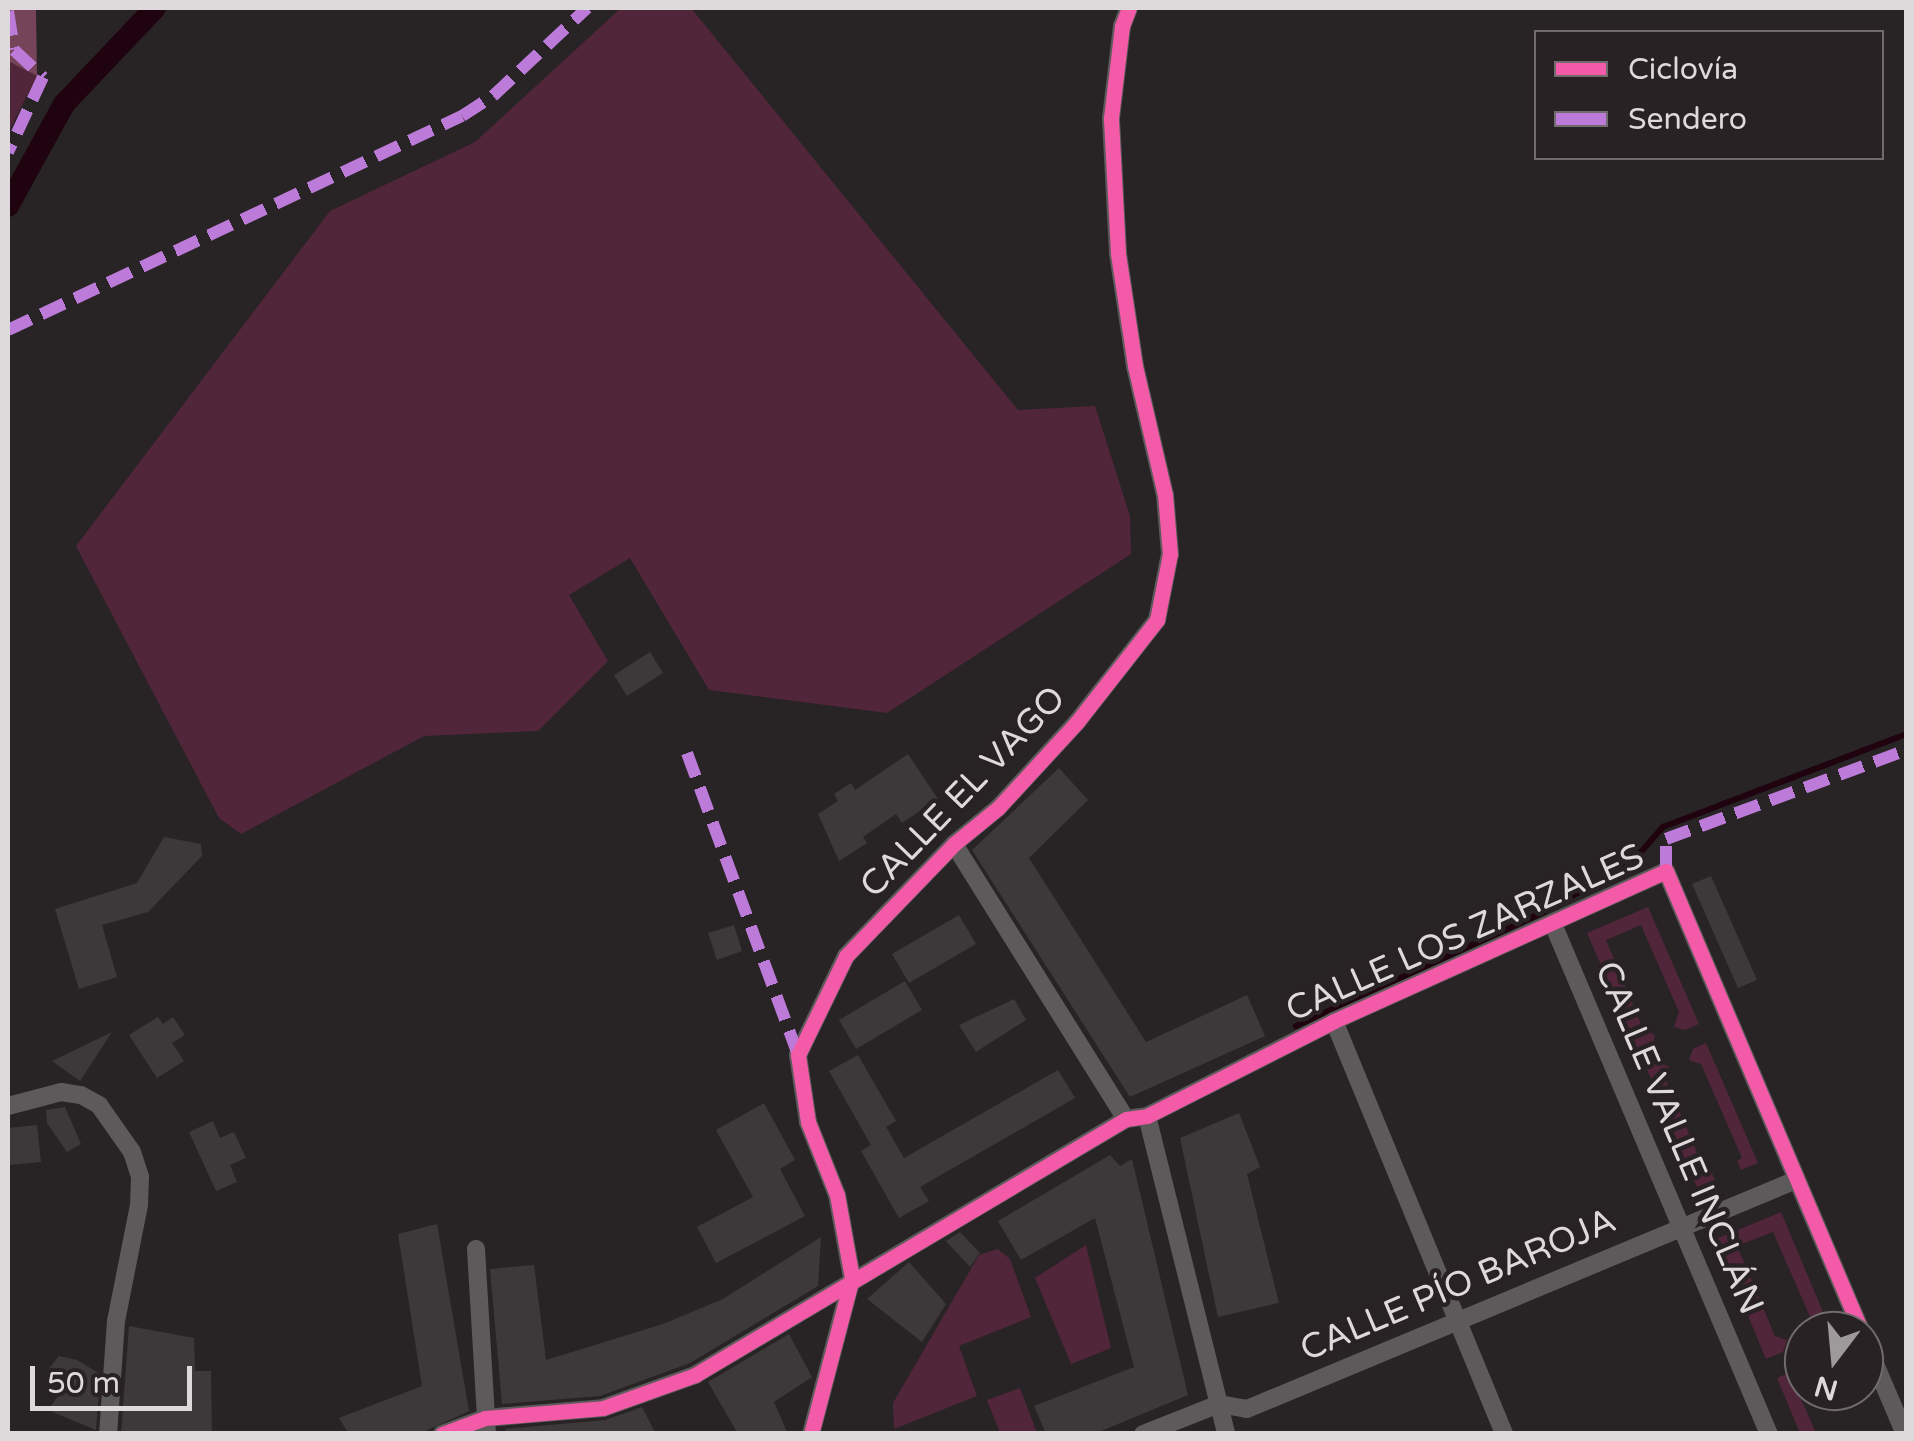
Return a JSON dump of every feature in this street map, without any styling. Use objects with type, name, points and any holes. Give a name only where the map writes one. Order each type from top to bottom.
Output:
[{"type":"street","name":"CALLE EL VAGO","points":[[811,1434],[852,1278],[837,1195],[808,1122],[798,1055],[846,956],[954,844],[998,808],[1077,722],[1157,620],[1170,554],[1166,495],[1135,366],[1118,254],[1110,118],[1122,26],[1129,8]]},
{"type":"street","points":[[954,844],[1126,1119]]},
{"type":"street","name":"CALLE LOS ZARZALES","points":[[442,1434],[604,1408],[695,1375],[803,1313],[852,1278],[1126,1119],[1147,1116],[1334,1021],[1666,871],[1853,1311]]},
{"type":"street","name":"CALLE VALLE INCLÁN","points":[[1553,924],[1769,1434]]},
{"type":"street","points":[[1334,1021],[1504,1434]]},
{"type":"street","points":[[8,1106],[60,1092],[99,1105],[132,1152],[140,1177],[139,1205],[116,1320],[108,1434]]},
{"type":"street","points":[[1147,1116],[1226,1434]]},
{"type":"street","name":"CALLE PÍO BAROJA","points":[[1143,1434],[1220,1404],[1247,1409],[1796,1180]]},
{"type":"street","points":[[476,1249],[486,1426]]},
{"type":"street","name":"CALLE LOS ZARZALES","points":[[1884,1383],[1906,1434]]},
{"type":"shaded area","points":[[8,8],[36,8],[37,76],[8,61]]},
{"type":"shaded area","points":[[621,8],[691,8],[1018,410],[1095,406],[1130,516],[1131,554],[887,713],[709,690],[630,558],[569,595],[608,661],[538,731],[424,736],[241,834],[219,818],[76,546],[330,211],[475,142]]},
{"type":"shaded area","points":[[8,61],[37,76],[8,133]]},
{"type":"shaded area","points":[[1648,907],[1699,1024],[1685,1030],[1674,1027],[1679,1012],[1641,925],[1606,940],[1643,1029],[1655,1035],[1652,1046],[1639,1052],[1587,933]]},
{"type":"shaded area","points":[[1706,1043],[1758,1163],[1741,1170],[1737,1161],[1742,1158],[1701,1064],[1689,1060],[1693,1049]]},
{"type":"shaded area","points":[[1659,1062],[1669,1067],[1665,1078],[1706,1173],[1711,1171],[1715,1180],[1697,1187],[1646,1067]]},
{"type":"shaded area","points":[[1781,1212],[1823,1311],[1808,1311],[1773,1232],[1737,1246],[1775,1336],[1784,1339],[1783,1352],[1766,1359],[1716,1239]]},
{"type":"shaded area","points":[[1086,1245],[1111,1348],[1071,1364],[1035,1278]]},
{"type":"shaded area","points":[[998,1249],[1010,1259],[1031,1317],[959,1346],[977,1396],[894,1429],[893,1403],[979,1255]]},
{"type":"shaded area","points":[[1784,1375],[1784,1395],[1777,1378]]},
{"type":"shaded area","points":[[1020,1388],[1037,1433],[1000,1433],[987,1400]]},
{"type":"shaded area","points":[[1791,1411],[1806,1411],[1816,1433],[1800,1433]]},
{"type":"building","points":[[650,652],[663,673],[627,696],[614,675]]},
{"type":"building","points":[[908,754],[938,799],[902,823],[896,814],[863,837],[867,843],[839,861],[818,814],[838,801],[834,794],[851,783],[855,790]]},
{"type":"building","points":[[1059,768],[1088,800],[1029,858],[1146,1042],[1247,995],[1265,1036],[1130,1097],[972,850]]},
{"type":"building","points":[[164,837],[201,844],[202,856],[148,912],[102,925],[117,977],[79,989],[55,909],[137,883]]},
{"type":"building","points":[[1711,876],[1757,980],[1738,988],[1692,884]]},
{"type":"building","points":[[959,915],[976,944],[909,983],[892,954]]},
{"type":"building","points":[[734,925],[742,951],[717,960],[708,933]]},
{"type":"building","points":[[905,981],[922,1010],[856,1049],[839,1020]]},
{"type":"building","points":[[1014,999],[1026,1020],[976,1052],[959,1025]]},
{"type":"building","points":[[158,1017],[163,1024],[173,1017],[185,1035],[172,1043],[184,1061],[157,1078],[129,1035]]},
{"type":"building","points":[[112,1032],[80,1081],[52,1061]]},
{"type":"building","points":[[858,1055],[896,1121],[886,1127],[904,1158],[1058,1070],[1075,1098],[920,1187],[929,1201],[899,1218],[861,1151],[871,1145],[829,1071]]},
{"type":"building","points":[[764,1103],[795,1160],[780,1169],[805,1216],[716,1263],[697,1227],[753,1197],[716,1130]]},
{"type":"building","points":[[65,1107],[81,1144],[67,1152],[47,1123],[46,1110]]},
{"type":"building","points":[[1239,1113],[1260,1167],[1247,1174],[1279,1303],[1218,1317],[1180,1138]]},
{"type":"building","points":[[213,1121],[220,1138],[234,1132],[246,1158],[230,1165],[237,1182],[216,1191],[189,1132]]},
{"type":"building","points":[[37,1125],[41,1162],[8,1165],[8,1128]]},
{"type":"building","points":[[1110,1155],[1120,1166],[1132,1159],[1188,1395],[1094,1434],[1046,1434],[1034,1406],[1134,1367],[1095,1218],[1021,1260],[998,1221]]},
{"type":"building","points":[[437,1224],[469,1411],[419,1434],[349,1434],[339,1418],[422,1386],[398,1234]]},
{"type":"building","points":[[960,1232],[980,1253],[970,1267],[946,1241]]},
{"type":"building","points":[[821,1237],[818,1286],[690,1363],[600,1396],[502,1404],[490,1269],[534,1265],[546,1360],[663,1324],[723,1299]]},
{"type":"building","points":[[909,1262],[946,1304],[922,1342],[867,1299]]},
{"type":"building","points":[[129,1326],[194,1338],[195,1371],[211,1371],[212,1434],[121,1434]]},
{"type":"building","points":[[789,1334],[812,1377],[774,1402],[788,1434],[738,1434],[708,1382]]},
{"type":"building","points":[[59,1356],[77,1360],[100,1374],[96,1430],[48,1410],[59,1395],[51,1389],[56,1379],[46,1372]]},
{"type":"building","points":[[642,1407],[656,1434],[506,1434],[505,1429],[605,1420]]},
{"type":"waterway","points":[[8,206],[64,104],[155,8]]},
{"type":"waterway","points":[[1296,1026],[1542,913],[1632,862],[1663,827],[1906,734]]},
{"type":"marked path","points":[[8,330],[462,116],[493,96],[587,8]]},
{"type":"marked path","points":[[8,11],[14,50],[43,77],[8,152]]},
{"type":"marked path","points":[[1666,871],[1666,839],[1906,750]]},
{"type":"marked path","points":[[687,753],[798,1055]]},
{"type":"cycle path","points":[[811,1434],[852,1278],[837,1195],[808,1122],[798,1055],[846,956],[954,844],[998,808],[1077,722],[1157,620],[1170,554],[1165,495],[1135,366],[1118,253],[1111,118],[1122,26],[1129,8]]},
{"type":"cycle path","points":[[442,1434],[485,1418],[603,1408],[695,1375],[1126,1119],[1147,1116],[1334,1021],[1666,871],[1853,1311]]}]
